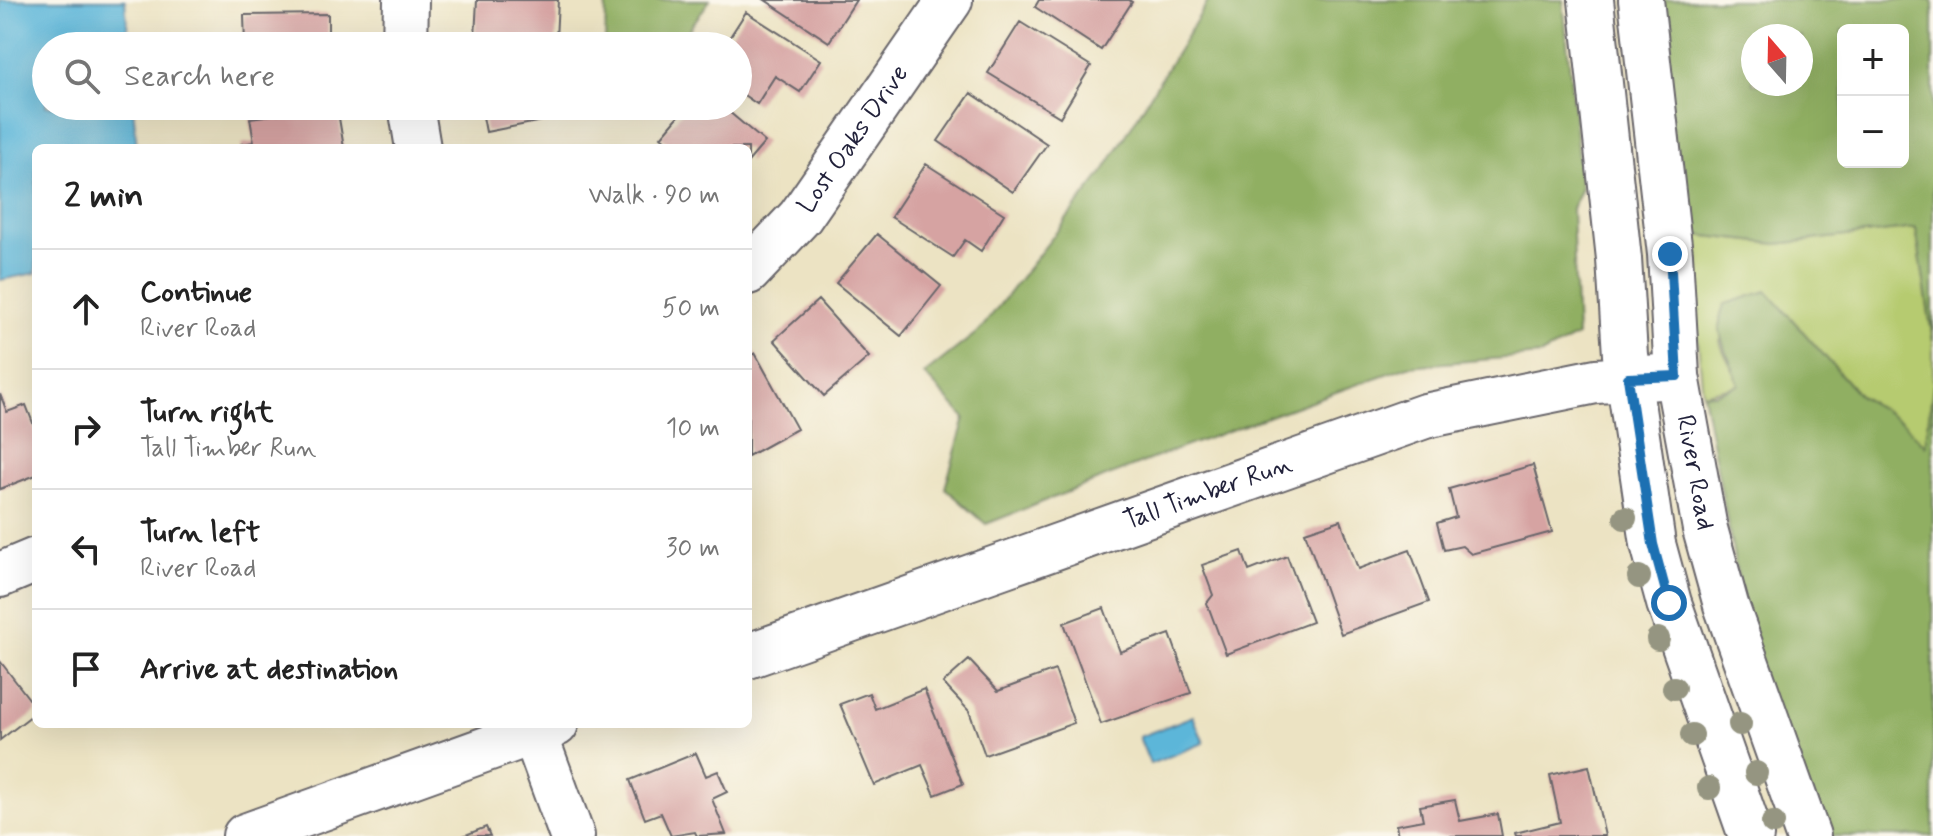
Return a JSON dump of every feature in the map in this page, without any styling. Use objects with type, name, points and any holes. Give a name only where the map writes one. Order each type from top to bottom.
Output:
[{"type":"street","points":[[405,32],[406,0]]},
{"type":"street","name":"Lost Oaks Drive","points":[[752,268],[800,217],[950,0]]},
{"type":"street","name":"River Road","points":[[1591,0],[1619,259],[1628,378],[1653,544],[1669,603],[1751,836]]},
{"type":"street","name":"River Road","points":[[1641,0],[1671,266],[1677,376],[1714,564],[1808,836]]},
{"type":"street","points":[[413,120],[417,144]]},
{"type":"street","name":"Tall Timber Run","points":[[752,655],[1425,416],[1468,405],[1628,378],[1677,376]]},
{"type":"street","points":[[0,575],[32,562]]},
{"type":"street","points":[[245,836],[545,728],[572,836]]},
{"type":"green space","points":[[606,0],[710,0],[687,32],[605,32]]},
{"type":"green space","points":[[1209,0],[1563,0],[1581,188],[1572,209],[1577,336],[1541,355],[1408,366],[1162,455],[986,524],[945,488],[965,418],[924,374],[980,330],[1104,171]]},
{"type":"green space","points":[[1649,0],[1933,0],[1933,341],[1916,228],[1777,244],[1688,234]]},
{"type":"green space","points":[[1916,228],[1933,341],[1933,548],[1904,423],[1860,396],[1767,292],[1720,341],[1740,385],[1703,394],[1688,234],[1777,244]]},
{"type":"green space","points":[[1767,291],[1860,396],[1904,423],[1925,446],[1933,385],[1933,836],[1808,836],[1760,694],[1703,394],[1715,394],[1739,385],[1721,335],[1721,315],[1725,304]]},
{"type":"water","points":[[0,0],[125,0],[128,32],[32,32],[32,120],[134,120],[137,144],[32,144],[32,274],[0,280]]},
{"type":"water","points":[[1193,716],[1204,743],[1150,764],[1139,737]]},
{"type":"building","points":[[477,0],[558,0],[556,32],[475,32]]},
{"type":"building","points":[[765,0],[856,0],[829,42]]},
{"type":"building","points":[[1039,0],[1132,2],[1101,50],[1035,7]]},
{"type":"building","points":[[746,12],[821,60],[800,92],[775,76],[757,104],[752,101],[752,32],[733,32]]},
{"type":"building","points":[[328,14],[328,32],[245,32],[244,15]]},
{"type":"building","points":[[1020,22],[1091,66],[1060,117],[988,73]]},
{"type":"building","points":[[971,93],[1047,144],[1013,192],[938,141]]},
{"type":"building","points":[[250,120],[339,120],[343,144],[241,144],[254,142]]},
{"type":"building","points":[[484,120],[547,120],[486,132]]},
{"type":"building","points":[[675,120],[739,120],[765,142],[752,157],[752,144],[669,144],[661,137]]},
{"type":"building","points":[[926,164],[1004,214],[981,251],[965,240],[953,257],[891,217]]},
{"type":"building","points":[[877,234],[941,286],[901,336],[836,283]]},
{"type":"building","points":[[818,300],[869,357],[824,396],[774,340]]},
{"type":"building","points":[[755,353],[797,429],[752,454],[752,355]]},
{"type":"building","points":[[0,394],[7,412],[26,405],[32,421],[32,477],[0,489]]},
{"type":"building","points":[[1533,465],[1552,532],[1471,554],[1462,546],[1444,550],[1437,523],[1456,517],[1449,489]]},
{"type":"building","points":[[1341,520],[1358,569],[1410,550],[1429,602],[1341,634],[1305,532]]},
{"type":"building","points":[[1242,551],[1249,571],[1287,556],[1312,622],[1226,654],[1207,603],[1213,595],[1202,565]]},
{"type":"building","points":[[1104,608],[1120,652],[1170,634],[1191,693],[1101,724],[1064,623]]},
{"type":"building","points":[[969,660],[998,691],[1055,670],[1074,723],[985,755],[969,711],[943,683]]},
{"type":"building","points":[[0,661],[32,703],[32,715],[0,740]]},
{"type":"building","points":[[924,689],[963,784],[935,795],[922,765],[874,785],[840,704],[869,693],[875,709]]},
{"type":"building","points":[[696,753],[706,776],[718,771],[727,792],[712,799],[726,834],[697,836],[695,832],[671,836],[661,813],[645,819],[630,780]]},
{"type":"building","points":[[1589,766],[1605,836],[1516,836],[1515,833],[1560,822],[1550,775]]},
{"type":"building","points":[[1455,800],[1460,821],[1498,814],[1502,836],[1398,836],[1396,825],[1423,820],[1420,806]]},
{"type":"building","points":[[486,827],[490,836],[463,836]]},
{"type":"route","points":[[1669,603],[1653,544],[1628,378],[1677,376],[1670,254]]}]
